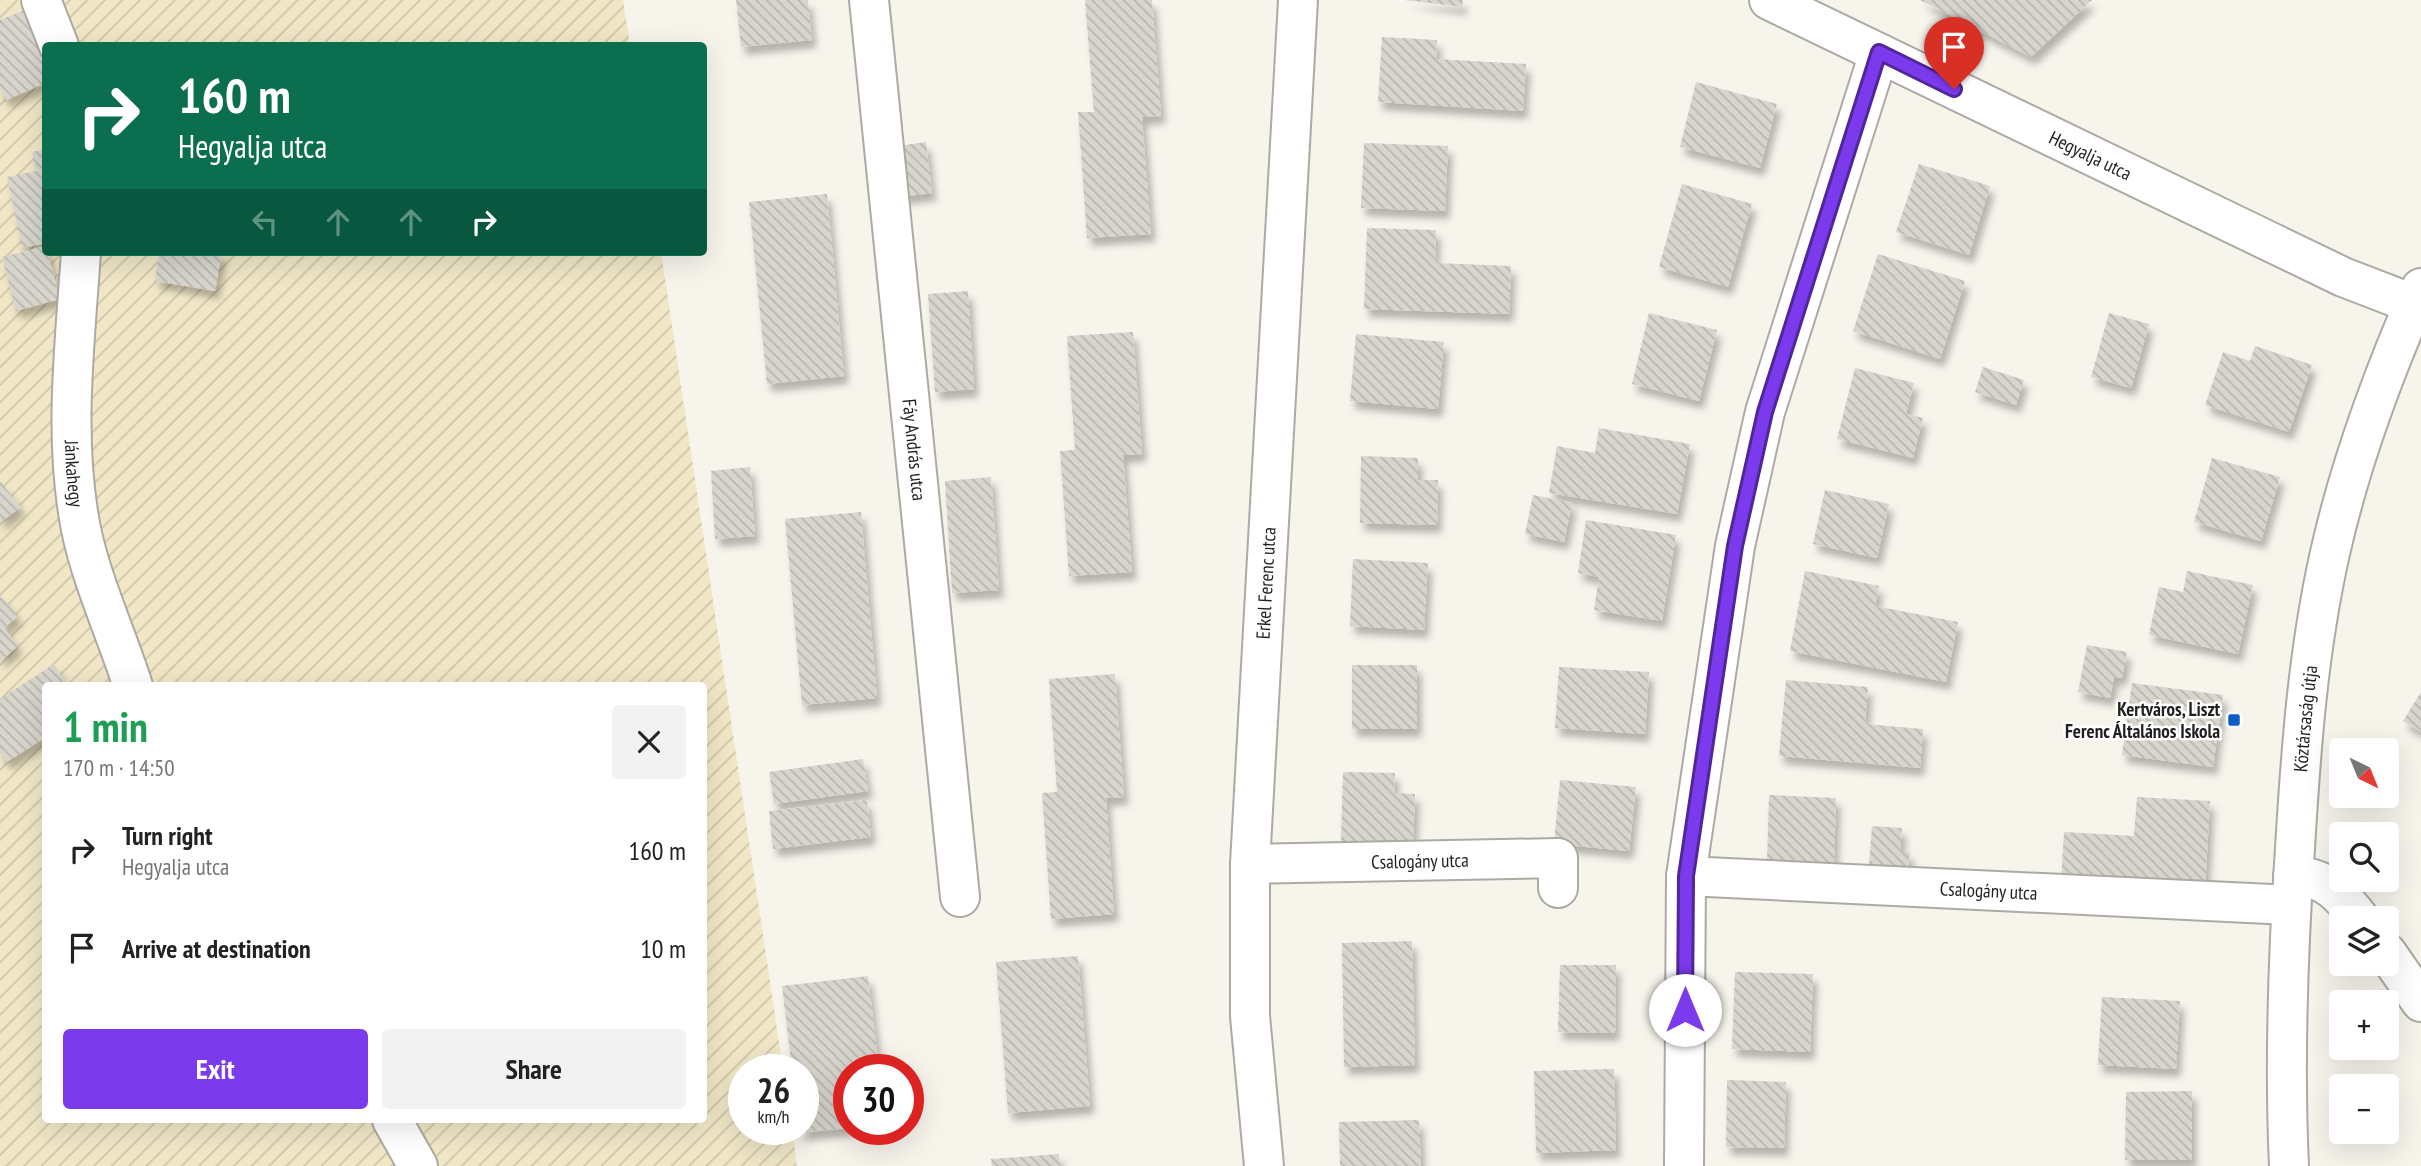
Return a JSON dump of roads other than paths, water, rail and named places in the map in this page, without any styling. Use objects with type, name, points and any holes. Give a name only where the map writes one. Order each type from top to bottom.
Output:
[{"type":"street","points":[[41,0],[57,42]]},
{"type":"street","name":"Fáy András utca","points":[[869,0],[960,897]]},
{"type":"street","name":"Erkel Ferenc utca","points":[[1264,1166],[1250,1016],[1250,864],[1298,0]]},
{"type":"street","name":"Hegyalja utca","points":[[1769,0],[2343,277],[2418,300]]},
{"type":"street","points":[[1684,1166],[1686,876],[1735,546],[1762,425],[1879,52]]},
{"type":"street","name":"Jánkahegy","points":[[81,256],[72,432],[75,488],[92,568],[132,682]]},
{"type":"street","name":"Köztársaság útja","points":[[2289,1166],[2286,1106],[2292,891],[2302,727],[2310,656],[2330,551],[2362,443],[2418,300]]},
{"type":"street","name":"Csalogány utca","points":[[1250,864],[1558,858],[1558,888]]},
{"type":"street","name":"Csalogány utca","points":[[1686,876],[2292,891],[2311,876],[2330,886],[2348,906]]},
{"type":"street","points":[[2399,970],[2421,1002]]},
{"type":"street","points":[[394,1123],[418,1166]]},
{"type":"place","name":"Kertváros, Liszt Ferenc Általános Iskola","points":[[2234,720]]}]
